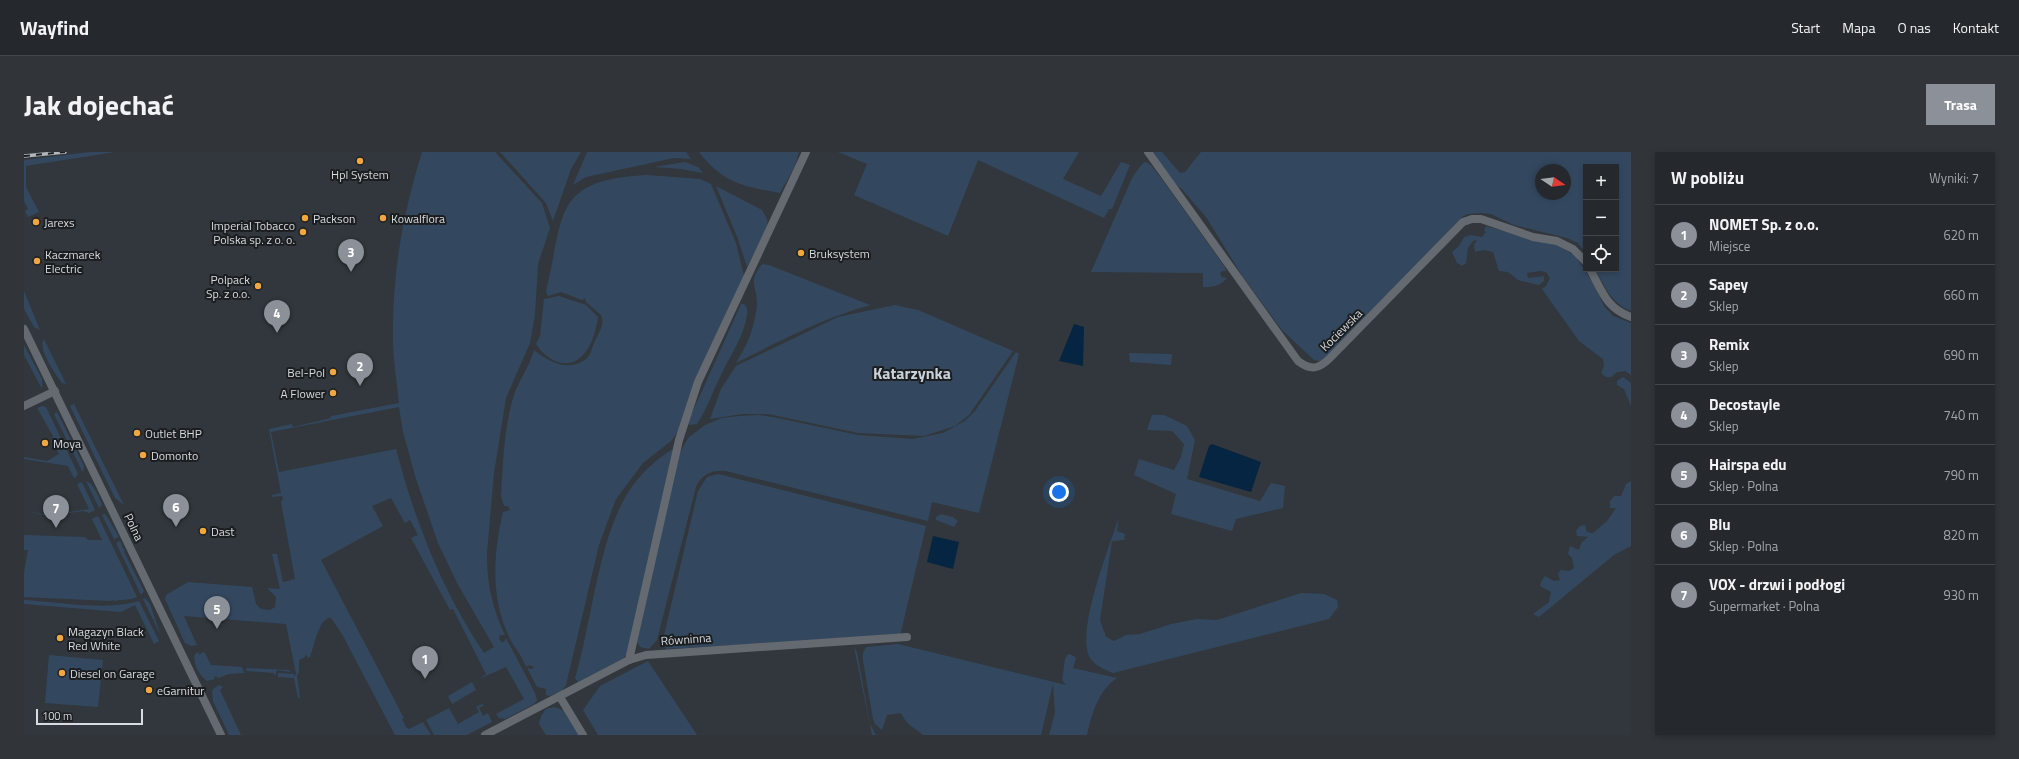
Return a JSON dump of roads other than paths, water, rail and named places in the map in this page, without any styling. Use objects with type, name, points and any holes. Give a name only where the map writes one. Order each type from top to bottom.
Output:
[{"type":"street","points":[[629,660],[679,440],[698,382],[806,152]]},
{"type":"street","name":"Kociewska","points":[[1148,152],[1294,354],[1304,366],[1309,368],[1318,368],[1330,358],[1463,222],[1481,219],[1532,237],[1561,242],[1573,249],[1583,259]]},
{"type":"street","points":[[1592,272],[1606,300],[1612,308],[1631,317]]},
{"type":"street","name":"Polna","points":[[24,329],[55,390],[221,735]]},
{"type":"street","points":[[24,406],[55,390]]},
{"type":"street","name":"Równinna","points":[[485,735],[629,660],[657,653],[907,637]]},
{"type":"street","points":[[560,697],[583,735]]},
{"type":"railway","points":[[24,156],[65,152]]},
{"type":"place","name":"Hpl System","points":[[360,161]]},
{"type":"place","name":"Packson","points":[[305,218]]},
{"type":"place","name":"Kowalflora","points":[[383,218]]},
{"type":"place","name":"Jarexs","points":[[36,222]]},
{"type":"place","name":"Imperial Tobacco Polska sp. z o. o.","points":[[303,232]]},
{"type":"place","name":"Bruksystem","points":[[801,253]]},
{"type":"place","name":"Kaczmarek Electric","points":[[37,261]]},
{"type":"place","name":"Remix","points":[[351,272]]},
{"type":"place","name":"Polpack Sp. z o.o.","points":[[258,286]]},
{"type":"place","name":"Decostayle","points":[[277,333]]},
{"type":"place","name":"Bel-Pol","points":[[333,372]]},
{"type":"place","name":"Sapey","points":[[360,386]]},
{"type":"place","name":"A Flower","points":[[333,393]]},
{"type":"place","name":"Outlet BHP","points":[[137,433]]},
{"type":"place","name":"Moya","points":[[45,443]]},
{"type":"place","name":"Domonto","points":[[143,455]]},
{"type":"place","name":"Blu","points":[[176,527]]},
{"type":"place","name":"VOX - drzwi i podłogi","points":[[56,528]]},
{"type":"place","name":"Dast","points":[[203,531]]},
{"type":"place","name":"Hairspa edu","points":[[217,629]]},
{"type":"place","name":"Magazyn Black Red White","points":[[60,638]]},
{"type":"place","name":"Diesel on Garage","points":[[62,673]]},
{"type":"place","name":"NOMET Sp. z o.o.","points":[[425,679]]},
{"type":"place","name":"eGarnitur","points":[[149,690]]},
{"type":"district","name":"Katarzynka","points":[[912,373]]}]
